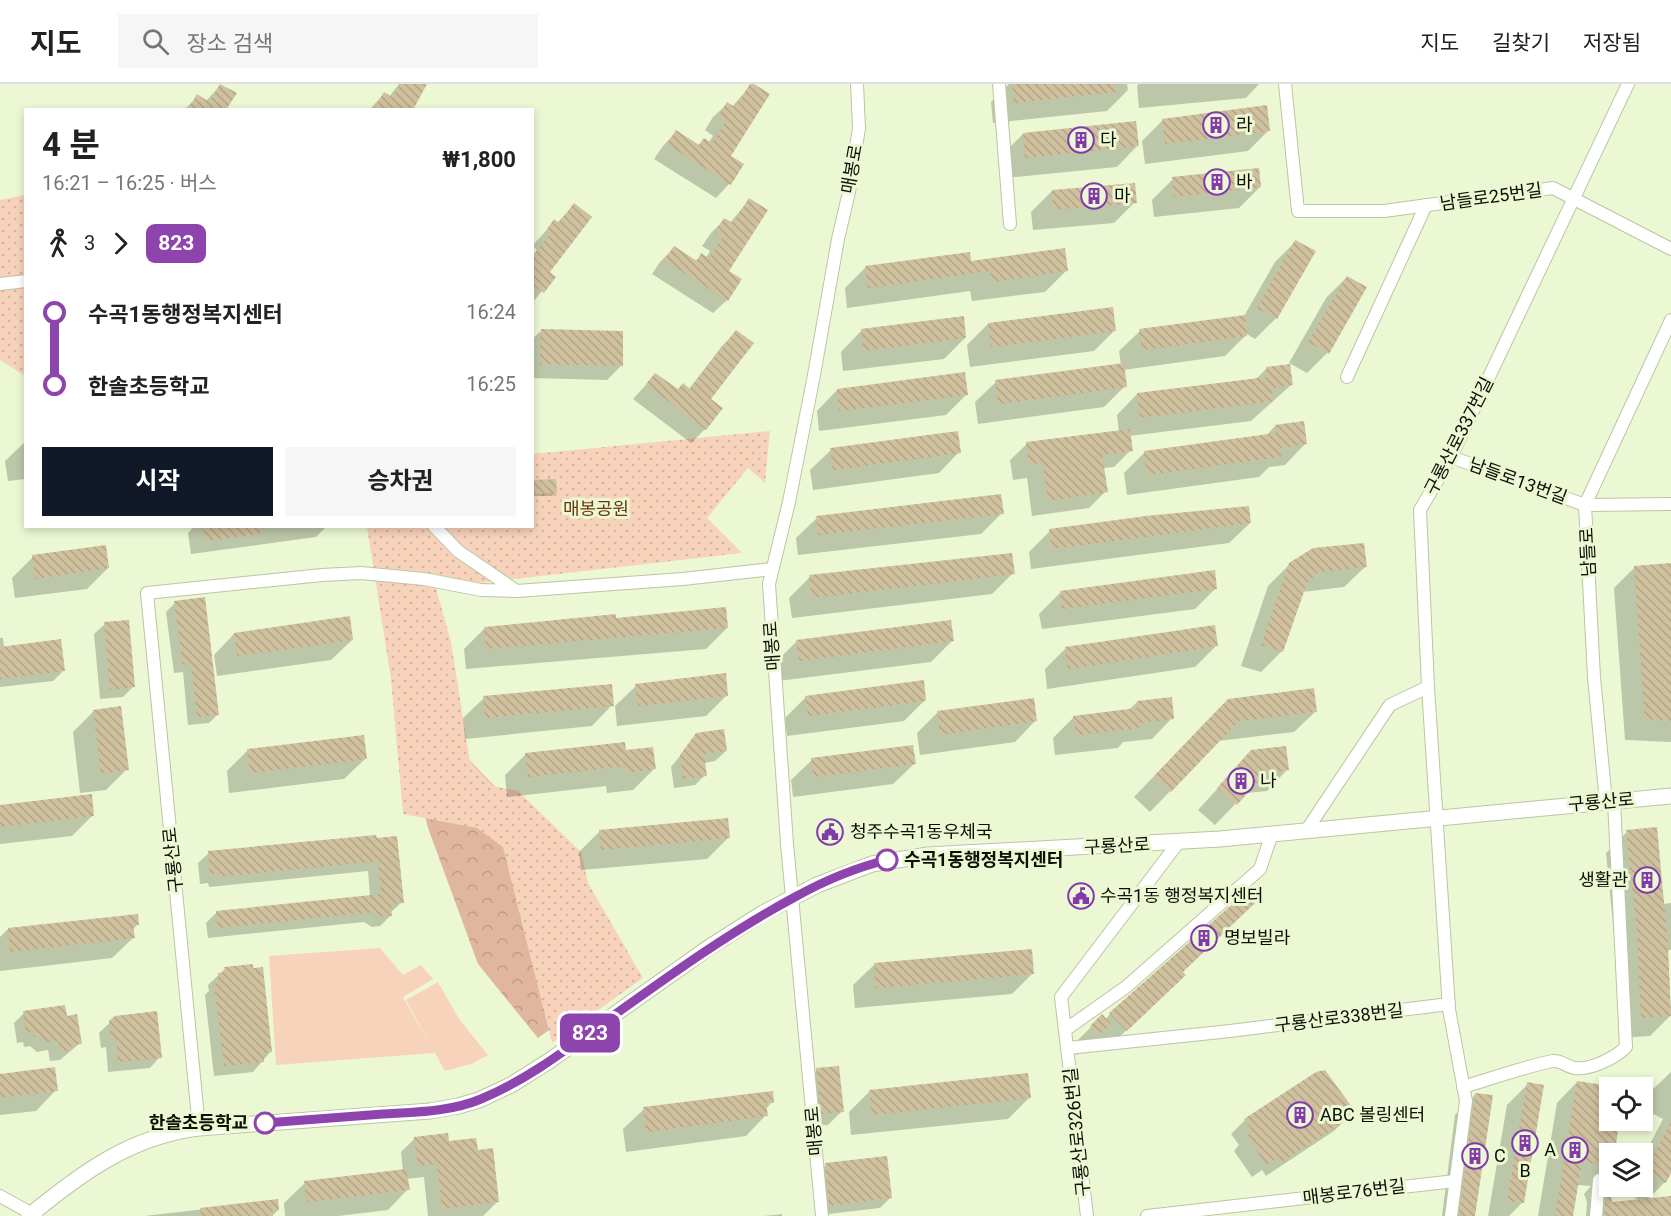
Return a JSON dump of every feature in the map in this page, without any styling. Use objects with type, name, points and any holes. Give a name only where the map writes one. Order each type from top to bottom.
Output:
[{"type":"street","name":"매봉로","points":[[822,1216],[794,898],[787,844],[769,584],[789,502],[838,239],[849,192],[859,128],[857,84]]},
{"type":"street","points":[[999,84],[1010,224]]},
{"type":"street","name":"남들로25번길","points":[[1285,84],[1298,211],[1384,211],[1553,188],[1671,249]]},
{"type":"street","name":"구룡산로337번길","points":[[1438,817],[1428,687],[1420,510],[1451,457],[1628,84]]},
{"type":"street","points":[[1347,377],[1426,206]]},
{"type":"street","points":[[0,284],[24,281]]},
{"type":"street","name":"남들로","points":[[1463,1087],[1557,1060],[1576,1068],[1589,1066],[1600,1063],[1626,1047],[1610,801],[1594,677],[1586,505],[1671,320]]},
{"type":"street","name":"남들로13번길","points":[[1451,457],[1586,505]]},
{"type":"street","points":[[1586,505],[1671,504]]},
{"type":"street","points":[[436,528],[458,551],[517,591],[683,579],[772,569]]},
{"type":"street","name":"구룡산로","points":[[199,1128],[147,593],[361,573],[424,579],[481,590],[517,591]]},
{"type":"street","points":[[1306,831],[1390,705],[1428,687]]},
{"type":"street","name":"구룡산로","points":[[32,1215],[56,1194],[112,1156],[152,1138],[181,1130],[430,1111],[479,1100],[512,1085],[549,1061],[708,948],[763,913],[847,872],[892,859],[928,855],[1178,843],[1671,796]]},
{"type":"street","points":[[1438,817],[1449,1004],[1466,1101],[1451,1216]]},
{"type":"street","points":[[1065,1030],[1126,987],[1260,869],[1272,834]]},
{"type":"street","name":"구룡산로326번길","points":[[1087,1216],[1061,997],[1178,843]]},
{"type":"street","name":"구룡산로338번길","points":[[1230,1031],[1449,1004]]},
{"type":"street","name":"구룡산로326번길","points":[[1068,1048],[1230,1031]]},
{"type":"street","points":[[1596,1216],[1599,1180]]},
{"type":"street","name":"매봉로76번길","points":[[1147,1216],[1455,1181]]},
{"type":"street","points":[[0,1196],[32,1215]]},
{"type":"green space","points":[[24,195],[24,375],[0,360],[0,200]]},
{"type":"green space","name":"매봉공원","points":[[770,431],[765,483],[748,468],[707,518],[742,553],[436,588],[451,642],[470,762],[493,786],[518,791],[581,852],[588,883],[643,978],[552,1043],[503,847],[477,828],[403,814],[391,679],[367,528],[534,528],[534,454]]},
{"type":"green space","points":[[391,679],[588,883],[630,971],[538,1038],[478,964],[428,828]]},
{"type":"green space","points":[[380,948],[403,975],[421,965],[433,979],[403,997],[434,1052],[406,1000],[438,982],[459,1019],[488,1055],[471,1064],[445,1071],[435,1053],[276,1065],[269,956]]},
{"type":"building","points":[[220,84],[237,93],[227,108],[189,108],[197,94],[209,102]]},
{"type":"building","points":[[401,84],[427,84],[414,108],[374,108],[384,92],[392,97]]},
{"type":"building","points":[[750,84],[770,94],[731,156],[744,164],[731,185],[667,144],[676,130],[699,145],[704,138],[712,143],[726,121],[718,116],[727,102],[735,107]]},
{"type":"building","points":[[1012,84],[1116,84],[1117,92],[1014,103]]},
{"type":"building","name":"라","points":[[1267,105],[1270,131],[1165,144],[1162,119]]},
{"type":"building","name":"다","points":[[1136,121],[1139,146],[1025,158],[1023,133]]},
{"type":"building","name":"바","points":[[1259,168],[1261,187],[1174,197],[1172,177]]},
{"type":"building","name":"마","points":[[1135,183],[1137,203],[1053,210],[1052,190]]},
{"type":"building","points":[[749,198],[768,210],[729,271],[742,279],[728,301],[664,260],[674,246],[697,261],[701,253],[709,258],[723,237],[715,232],[724,218],[733,223]]},
{"type":"building","points":[[574,203],[592,217],[550,272],[556,277],[544,293],[534,286],[534,254],[549,235],[545,232],[554,219],[559,223]]},
{"type":"building","points":[[1295,240],[1316,251],[1277,319],[1257,308]]},
{"type":"building","points":[[1065,248],[1068,271],[992,282],[990,271],[868,288],[865,266],[970,252],[971,261]]},
{"type":"building","points":[[1347,276],[1367,287],[1329,354],[1308,342]]},
{"type":"building","points":[[1113,307],[1116,331],[991,347],[988,323]]},
{"type":"building","points":[[1245,315],[1247,336],[1142,350],[1139,329]]},
{"type":"building","points":[[964,316],[966,338],[863,351],[861,329]]},
{"type":"building","points":[[541,329],[623,331],[623,366],[540,364]]},
{"type":"building","points":[[736,330],[754,343],[711,399],[723,408],[706,430],[646,384],[655,373],[678,389],[683,383],[690,389]]},
{"type":"building","points":[[1124,363],[1127,387],[998,404],[995,380]]},
{"type":"building","points":[[1290,364],[1293,385],[1272,388],[1273,401],[1140,418],[1137,393],[1267,377],[1266,367]]},
{"type":"building","points":[[965,372],[968,395],[839,411],[837,389]]},
{"type":"building","points":[[1304,421],[1307,444],[1280,448],[1281,457],[1147,475],[1144,451],[1276,433],[1275,425]]},
{"type":"building","points":[[1130,429],[1133,451],[1102,455],[1108,492],[1048,501],[1043,463],[1029,464],[1026,442]]},
{"type":"building","points":[[958,431],[961,453],[833,470],[830,448]]},
{"type":"building","points":[[556,479],[557,493],[534,494],[534,480]]},
{"type":"building","points":[[1001,494],[1004,514],[818,535],[816,516]]},
{"type":"building","points":[[1249,506],[1251,523],[1052,549],[1049,529],[1146,516]]},
{"type":"building","points":[[203,528],[259,528],[260,534],[205,541]]},
{"type":"building","points":[[1364,543],[1367,567],[1318,572],[1307,583],[1283,652],[1261,645],[1289,563],[1313,548]]},
{"type":"building","points":[[106,545],[109,568],[35,579],[32,555]]},
{"type":"building","points":[[1012,553],[1015,574],[812,598],[809,575]]},
{"type":"building","points":[[1671,563],[1671,721],[1645,719],[1634,566]]},
{"type":"building","points":[[1215,570],[1217,589],[1062,609],[1060,591]]},
{"type":"building","points":[[205,597],[219,715],[197,717],[191,663],[183,665],[174,601]]},
{"type":"building","points":[[726,607],[728,628],[486,649],[484,627],[616,614],[616,618]]},
{"type":"building","points":[[350,616],[353,640],[237,656],[234,633]]},
{"type":"building","points":[[129,620],[135,687],[110,690],[104,622]]},
{"type":"building","points":[[951,620],[954,641],[799,661],[796,640]]},
{"type":"building","points":[[1215,625],[1218,646],[1068,669],[1065,647]]},
{"type":"building","points":[[61,639],[65,671],[0,679],[0,647]]},
{"type":"building","points":[[726,673],[728,696],[638,706],[635,684]]},
{"type":"building","points":[[924,680],[926,701],[808,716],[805,696]]},
{"type":"building","points":[[612,684],[614,706],[485,718],[483,696]]},
{"type":"building","points":[[1314,688],[1317,712],[1239,721],[1171,792],[1154,776],[1228,699]]},
{"type":"building","points":[[1172,697],[1174,719],[1140,723],[1140,728],[1076,735],[1073,716],[1137,708],[1137,701]]},
{"type":"building","points":[[1034,698],[1037,721],[940,735],[937,711]]},
{"type":"building","points":[[121,706],[129,770],[101,773],[93,710]]},
{"type":"building","points":[[724,729],[727,751],[704,754],[707,776],[683,779],[680,755],[696,733]]},
{"type":"building","points":[[364,735],[367,759],[250,773],[247,749]]},
{"type":"building","points":[[625,742],[626,750],[653,747],[656,769],[627,773],[626,766],[528,777],[525,753]]},
{"type":"building","points":[[913,745],[916,764],[814,777],[811,758]]},
{"type":"building","name":"나","points":[[1286,746],[1289,770],[1265,773],[1237,805],[1217,788],[1251,750]]},
{"type":"building","points":[[92,794],[94,816],[0,827],[0,805]]},
{"type":"building","points":[[728,818],[730,838],[601,850],[599,830]]},
{"type":"building","points":[[1657,827],[1668,946],[1671,1016],[1641,1018],[1637,932],[1626,830]]},
{"type":"building","points":[[376,835],[377,838],[397,836],[404,903],[391,904],[392,916],[383,917],[375,912],[218,928],[216,911],[381,894],[378,861],[218,877],[218,873],[210,874],[208,851]]},
{"type":"building","name":"명보빌라","points":[[1245,893],[1255,903],[1183,972],[1186,975],[1127,1031],[1109,1013]]},
{"type":"building","points":[[138,914],[139,925],[133,925],[135,938],[10,952],[8,928]]},
{"type":"building","points":[[1032,949],[1034,974],[876,988],[874,963]]},
{"type":"building","points":[[253,964],[253,968],[263,967],[272,1052],[264,1053],[264,1062],[224,1066],[214,984],[219,983],[218,973],[225,972],[224,967]]},
{"type":"building","points":[[65,1005],[67,1016],[77,1014],[82,1044],[71,1045],[72,1050],[60,1051],[58,1041],[47,1042],[41,1036],[34,1037],[33,1032],[26,1033],[23,1011]]},
{"type":"building","points":[[157,1011],[162,1058],[118,1062],[116,1038],[111,1038],[109,1021],[115,1016]]},
{"type":"building","points":[[1102,1014],[1111,1024],[1099,1035],[1090,1026]]},
{"type":"building","points":[[839,1066],[844,1112],[821,1114],[816,1068]]},
{"type":"building","points":[[55,1067],[58,1091],[0,1098],[0,1074]]},
{"type":"building","name":"ABC 볼링센터","points":[[1325,1070],[1352,1107],[1350,1118],[1280,1163],[1277,1158],[1266,1165],[1247,1136],[1253,1132],[1244,1119],[1316,1072]]},
{"type":"building","points":[[1028,1073],[1031,1098],[872,1115],[869,1090]]},
{"type":"building","name":"A","points":[[1577,1081],[1599,1084],[1599,1131],[1618,1131],[1616,1143],[1599,1143],[1599,1164],[1582,1162],[1573,1216],[1555,1216]]},
{"type":"building","name":"B","points":[[1527,1082],[1544,1085],[1524,1203],[1507,1201]]},
{"type":"building","points":[[773,1091],[774,1103],[766,1103],[768,1116],[646,1132],[643,1107]]},
{"type":"building","name":"C","points":[[1475,1093],[1493,1095],[1475,1216],[1459,1216]]},
{"type":"building","points":[[1671,1122],[1671,1173],[1666,1183],[1653,1176],[1653,1156]]},
{"type":"building","points":[[448,1133],[449,1141],[476,1138],[478,1150],[493,1148],[499,1202],[442,1209],[437,1164],[418,1166],[414,1137]]},
{"type":"building","points":[[887,1156],[892,1198],[829,1206],[825,1163]]},
{"type":"building","points":[[406,1169],[410,1190],[307,1202],[304,1181]]},
{"type":"building","points":[[1671,1196],[1671,1216],[1604,1216],[1606,1197],[1611,1197],[1612,1202]]},
{"type":"building","points":[[278,1199],[279,1210],[272,1211],[273,1216],[201,1216],[200,1208]]},
{"type":"bus line","name":"823","points":[[265,1123],[430,1111],[479,1100],[512,1085],[549,1061],[708,948],[763,913],[847,872],[887,860]]},
{"type":"place","name":"라","points":[[1216,125]]},
{"type":"place","name":"다","points":[[1081,140]]},
{"type":"place","name":"바","points":[[1217,182]]},
{"type":"place","name":"마","points":[[1094,196]]},
{"type":"place","name":"나","points":[[1241,781]]},
{"type":"place","name":"청주수곡1동우체국","points":[[830,832]]},
{"type":"place","name":"수곡1동행정복지센터","points":[[887,860]]},
{"type":"place","name":"생활관","points":[[1647,880]]},
{"type":"place","name":"수곡1동 행정복지센터","points":[[1081,896]]},
{"type":"place","name":"명보빌라","points":[[1204,938]]},
{"type":"place","name":"ABC 볼링센터","points":[[1300,1115]]},
{"type":"place","name":"한솔초등학교","points":[[265,1123]]},
{"type":"place","name":"B","points":[[1525,1143]]},
{"type":"place","name":"A","points":[[1575,1150]]},
{"type":"place","name":"C","points":[[1475,1156]]}]
